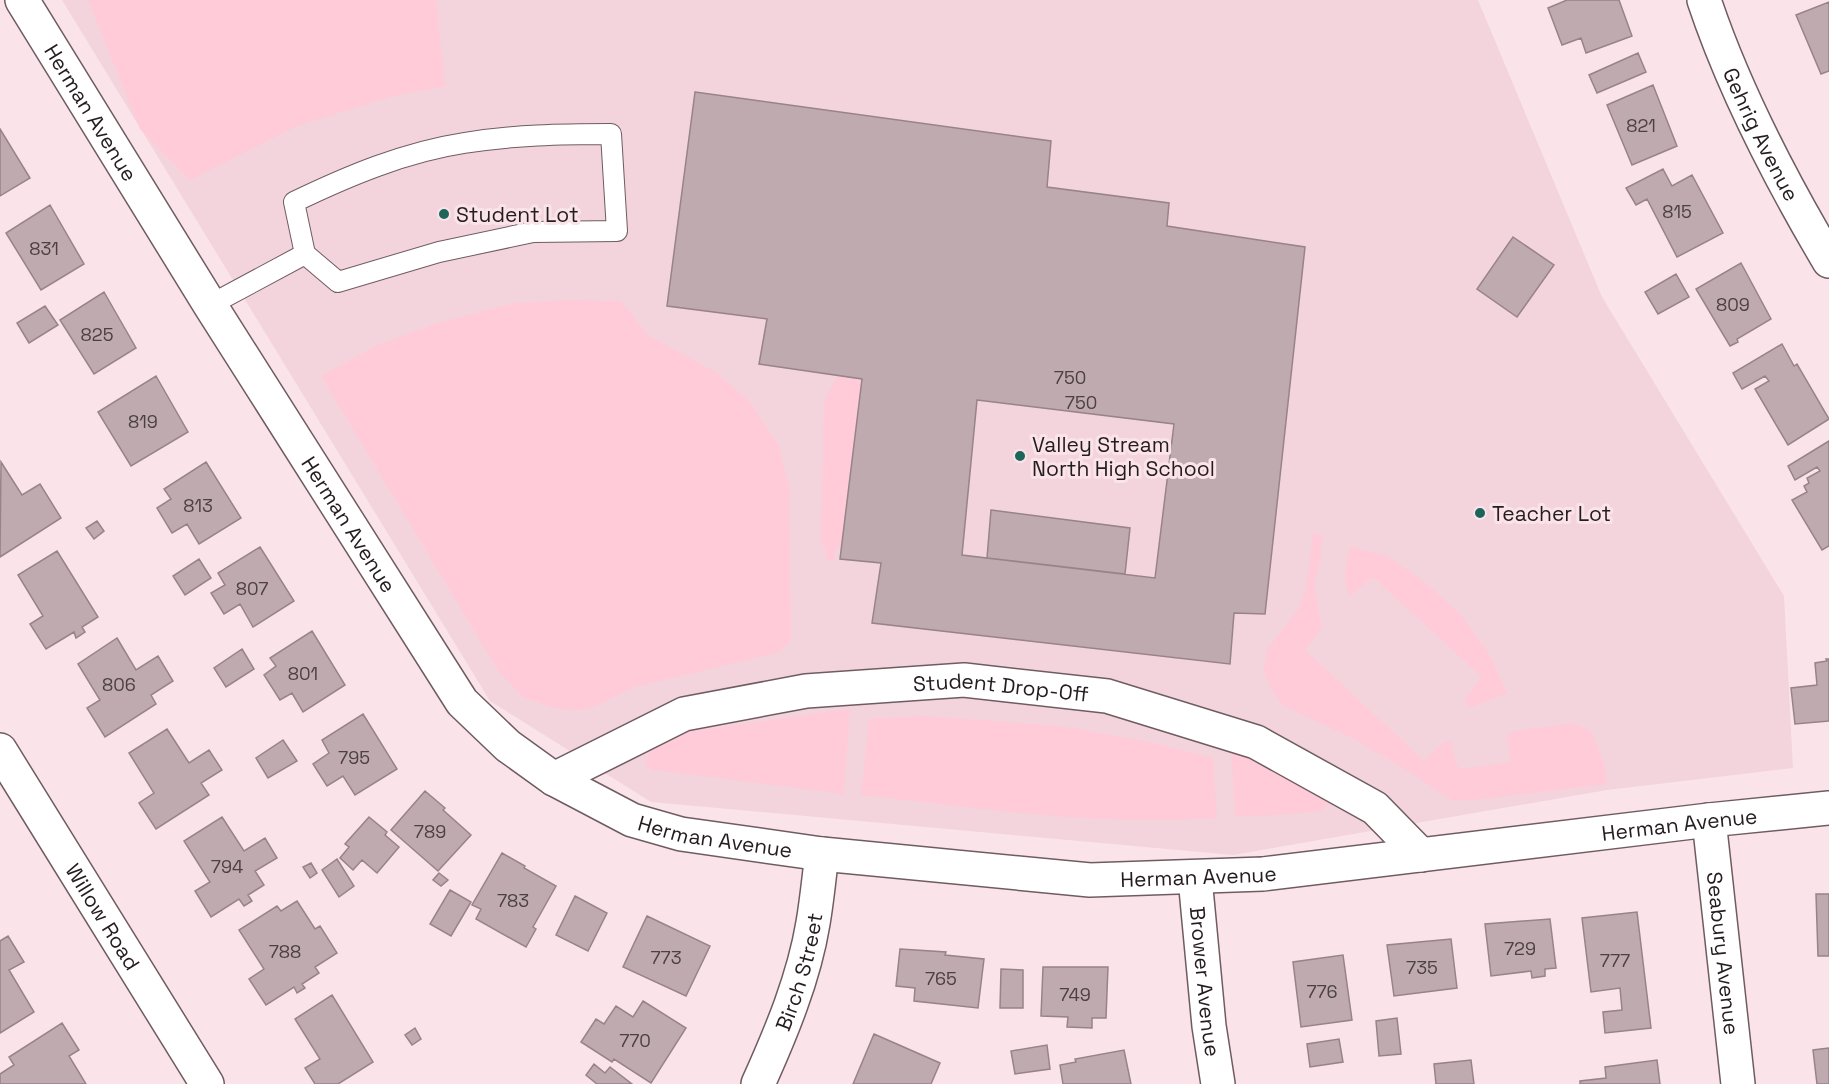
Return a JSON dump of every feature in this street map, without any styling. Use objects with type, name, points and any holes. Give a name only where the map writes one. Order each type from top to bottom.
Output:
[{"type":"street","name":"Herman Avenue","points":[[22,0],[210,305],[462,702],[508,746],[554,779],[632,820],[681,834],[822,854],[1090,880],[1263,874],[1708,820],[1829,808]]},
{"type":"street","name":"Gehrig Avenue","points":[[1704,0],[1744,101],[1829,261]]},
{"type":"street","name":"Student Drop-Off","points":[[554,779],[684,714],[806,691],[964,680],[1107,696],[1256,742],[1375,808],[1421,855]]},
{"type":"street","name":"Willow Road","points":[[0,750],[207,1084]]},
{"type":"street","name":"Seabury Avenue","points":[[1708,820],[1738,1084]]},
{"type":"street","name":"Birch Street","points":[[758,1084],[778,1037],[804,963],[813,923],[822,854]]},
{"type":"street","name":"Brower Avenue","points":[[1195,878],[1209,1026],[1218,1084]]},
{"type":"lane","points":[[538,134],[611,134],[617,231],[533,232],[439,252],[338,282],[305,254],[294,202],[327,186],[398,159],[462,143],[538,134]]},
{"type":"lane","points":[[210,305],[305,254]]},
{"type":"shaded area","name":"Valley Stream North High School","points":[[62,0],[1478,0],[1602,297],[1784,596],[1793,768],[1607,790],[1233,855],[651,802],[490,701]]},
{"type":"shaded area","points":[[88,0],[436,0],[445,86],[393,96],[297,126],[190,180],[140,129]]},
{"type":"shaded area","points":[[566,300],[621,301],[648,335],[717,373],[751,403],[779,446],[789,488],[791,639],[779,652],[635,687],[596,706],[578,710],[554,708],[524,698],[499,672],[321,376],[380,344],[441,322],[515,303]]},
{"type":"shaded area","points":[[838,376],[862,379],[841,546],[836,548],[834,560],[826,561],[826,549],[821,543],[824,401]]},
{"type":"shaded area","points":[[1313,534],[1322,534],[1321,556],[1314,586],[1322,627],[1305,650],[1424,761],[1445,741],[1451,742],[1457,766],[1462,769],[1511,762],[1507,736],[1515,731],[1574,723],[1591,731],[1604,762],[1607,784],[1475,800],[1452,800],[1352,738],[1284,706],[1272,691],[1264,671],[1267,650],[1299,608],[1306,587]]},
{"type":"shaded area","points":[[1350,546],[1388,557],[1425,582],[1460,614],[1488,652],[1507,693],[1469,708],[1465,704],[1466,697],[1482,677],[1373,577],[1351,595],[1346,589],[1345,571]]},
{"type":"shaded area","points":[[850,709],[844,794],[645,767],[651,746],[677,733]]},
{"type":"shaded area","points":[[925,716],[1061,726],[1146,741],[1213,758],[1217,818],[1128,820],[1084,818],[861,795],[869,719]]},
{"type":"shaded area","points":[[1231,751],[1320,782],[1327,791],[1330,803],[1320,811],[1235,816]]},
{"type":"building","points":[[1567,0],[1619,0],[1632,36],[1586,53],[1581,38],[1562,45],[1548,8]]},
{"type":"building","points":[[1829,2],[1829,71],[1821,74],[1796,15]]},
{"type":"building","points":[[1638,53],[1646,72],[1597,93],[1589,75]]},
{"type":"building","points":[[1653,85],[1677,146],[1632,165],[1607,105]]},
{"type":"building","points":[[695,92],[1051,141],[1047,187],[1169,203],[1167,226],[1305,247],[1265,614],[1234,613],[1230,664],[872,623],[881,563],[840,559],[862,379],[759,364],[767,319],[667,306]],"holes":[[[977,400],[1174,424],[1155,578],[962,555]]]},
{"type":"building","points":[[0,129],[30,178],[0,196]]},
{"type":"building","points":[[1663,169],[1672,186],[1692,175],[1723,233],[1677,257],[1647,199],[1636,205],[1626,188]]},
{"type":"building","points":[[50,205],[84,264],[41,290],[6,233]]},
{"type":"building","points":[[1513,237],[1554,265],[1517,317],[1477,289]]},
{"type":"building","points":[[1741,263],[1771,319],[1737,339],[1738,342],[1730,346],[1696,289]]},
{"type":"building","points":[[1676,274],[1689,297],[1658,314],[1645,292]]},
{"type":"building","points":[[104,292],[136,348],[94,374],[60,320]]},
{"type":"building","points":[[45,306],[58,325],[29,343],[17,323]]},
{"type":"building","points":[[1782,344],[1794,366],[1797,364],[1829,419],[1788,445],[1755,389],[1769,381],[1765,376],[1742,389],[1733,373]]},
{"type":"building","points":[[156,376],[188,432],[131,466],[98,412]]},
{"type":"building","points":[[1829,441],[1829,546],[1822,550],[1792,500],[1807,492],[1804,486],[1809,483],[1807,478],[1820,471],[1817,467],[1795,480],[1788,466]]},
{"type":"building","points":[[1,462],[22,495],[40,484],[61,518],[0,557]]},
{"type":"building","points":[[206,462],[241,518],[199,544],[187,524],[172,533],[157,508],[171,499],[164,489]]},
{"type":"building","points":[[991,510],[1130,528],[1125,574],[987,558]]},
{"type":"building","points":[[97,521],[104,531],[94,539],[86,528]]},
{"type":"building","points":[[260,547],[294,601],[253,627],[240,604],[224,614],[211,593],[225,585],[218,573]]},
{"type":"building","points":[[57,551],[98,617],[82,627],[85,632],[76,638],[74,632],[46,649],[30,624],[43,616],[18,575]]},
{"type":"building","points":[[199,559],[211,578],[185,595],[173,576]]},
{"type":"building","points":[[312,631],[345,685],[303,712],[292,693],[280,700],[264,675],[276,666],[270,658]]},
{"type":"building","points":[[117,638],[136,670],[158,656],[173,681],[151,695],[156,704],[105,737],[87,708],[100,700],[78,664]]},
{"type":"building","points":[[242,649],[254,669],[226,687],[214,668]]},
{"type":"building","points":[[1826,659],[1829,659],[1829,721],[1795,724],[1791,688],[1817,685],[1815,663],[1827,661]]},
{"type":"building","points":[[363,714],[397,769],[355,795],[343,776],[327,786],[313,764],[329,753],[322,740]]},
{"type":"building","points":[[167,729],[189,763],[209,750],[222,770],[201,783],[209,795],[156,829],[139,803],[154,793],[129,753]]},
{"type":"building","points":[[283,740],[297,761],[268,778],[256,758]]},
{"type":"building","points":[[425,791],[471,835],[438,871],[391,830]]},
{"type":"building","points":[[222,817],[244,851],[265,838],[277,858],[255,871],[264,885],[248,895],[252,901],[244,906],[239,899],[211,917],[195,891],[210,882],[184,841]]},
{"type":"building","points":[[369,817],[387,832],[385,835],[399,847],[377,873],[362,860],[353,870],[340,858],[349,847],[345,844]]},
{"type":"building","points":[[502,853],[556,886],[533,927],[536,929],[526,947],[476,919],[481,909],[472,905]]},
{"type":"building","points":[[337,859],[354,886],[339,897],[322,870]]},
{"type":"building","points":[[311,863],[317,873],[310,878],[303,867]]},
{"type":"building","points":[[439,873],[448,880],[441,886],[433,880]]},
{"type":"building","points":[[450,890],[471,902],[451,936],[430,924]]},
{"type":"building","points":[[1816,894],[1829,894],[1829,956],[1818,956]]},
{"type":"building","points":[[575,896],[607,913],[588,951],[556,935]]},
{"type":"building","points":[[297,901],[315,929],[320,926],[337,953],[315,967],[319,973],[302,984],[305,988],[297,993],[294,987],[266,1005],[249,979],[264,969],[239,930],[277,906],[281,911]]},
{"type":"building","points":[[1637,912],[1651,1028],[1605,1033],[1603,1012],[1622,1010],[1620,988],[1591,992],[1582,918]]},
{"type":"building","points":[[647,916],[710,946],[686,996],[623,967]]},
{"type":"building","points":[[1550,919],[1556,968],[1545,969],[1545,976],[1532,978],[1531,971],[1491,976],[1485,924]]},
{"type":"building","points":[[8,936],[24,962],[9,970],[34,1012],[0,1033],[0,941]]},
{"type":"building","points":[[1451,939],[1457,988],[1394,996],[1387,945]]},
{"type":"building","points":[[900,949],[946,952],[945,955],[984,959],[978,1008],[914,1001],[915,988],[896,986]]},
{"type":"building","points":[[1343,955],[1352,1020],[1301,1027],[1293,962]]},
{"type":"building","points":[[1043,967],[1108,967],[1106,1018],[1092,1018],[1092,1028],[1067,1027],[1068,1017],[1041,1016]]},
{"type":"building","points":[[1001,969],[1023,970],[1023,1008],[1000,1008]]},
{"type":"building","points":[[332,995],[373,1062],[338,1084],[315,1084],[305,1068],[320,1059],[295,1019]]},
{"type":"building","points":[[643,1001],[686,1028],[651,1083],[614,1059],[612,1062],[581,1042],[596,1019],[604,1024],[616,1006],[633,1017]]},
{"type":"building","points":[[1397,1018],[1401,1054],[1379,1056],[1376,1021]]},
{"type":"building","points":[[62,1023],[79,1050],[69,1056],[86,1084],[0,1084],[0,1074],[14,1065],[9,1057]]},
{"type":"building","points":[[415,1028],[421,1039],[412,1045],[405,1035]]},
{"type":"building","points":[[874,1034],[940,1063],[931,1084],[853,1084]]},
{"type":"building","points":[[1339,1039],[1343,1062],[1310,1067],[1307,1044]]},
{"type":"building","points":[[1047,1045],[1050,1069],[1015,1074],[1011,1051]]},
{"type":"building","points":[[1829,1048],[1829,1084],[1817,1084],[1813,1050]]},
{"type":"building","points":[[1124,1050],[1131,1084],[1063,1084],[1060,1065],[1076,1062],[1075,1059]]},
{"type":"building","points":[[1471,1060],[1474,1084],[1436,1084],[1434,1064]]},
{"type":"building","points":[[1657,1060],[1660,1084],[1580,1084],[1580,1081],[1606,1078],[1605,1067]]},
{"type":"building","points":[[594,1064],[605,1073],[610,1067],[632,1084],[597,1084],[586,1075]]},
{"type":"place","name":"Student Lot","points":[[444,214]]},
{"type":"place","name":"Valley Stream North High School","points":[[1020,456]]},
{"type":"place","name":"Teacher Lot","points":[[1480,513]]}]
